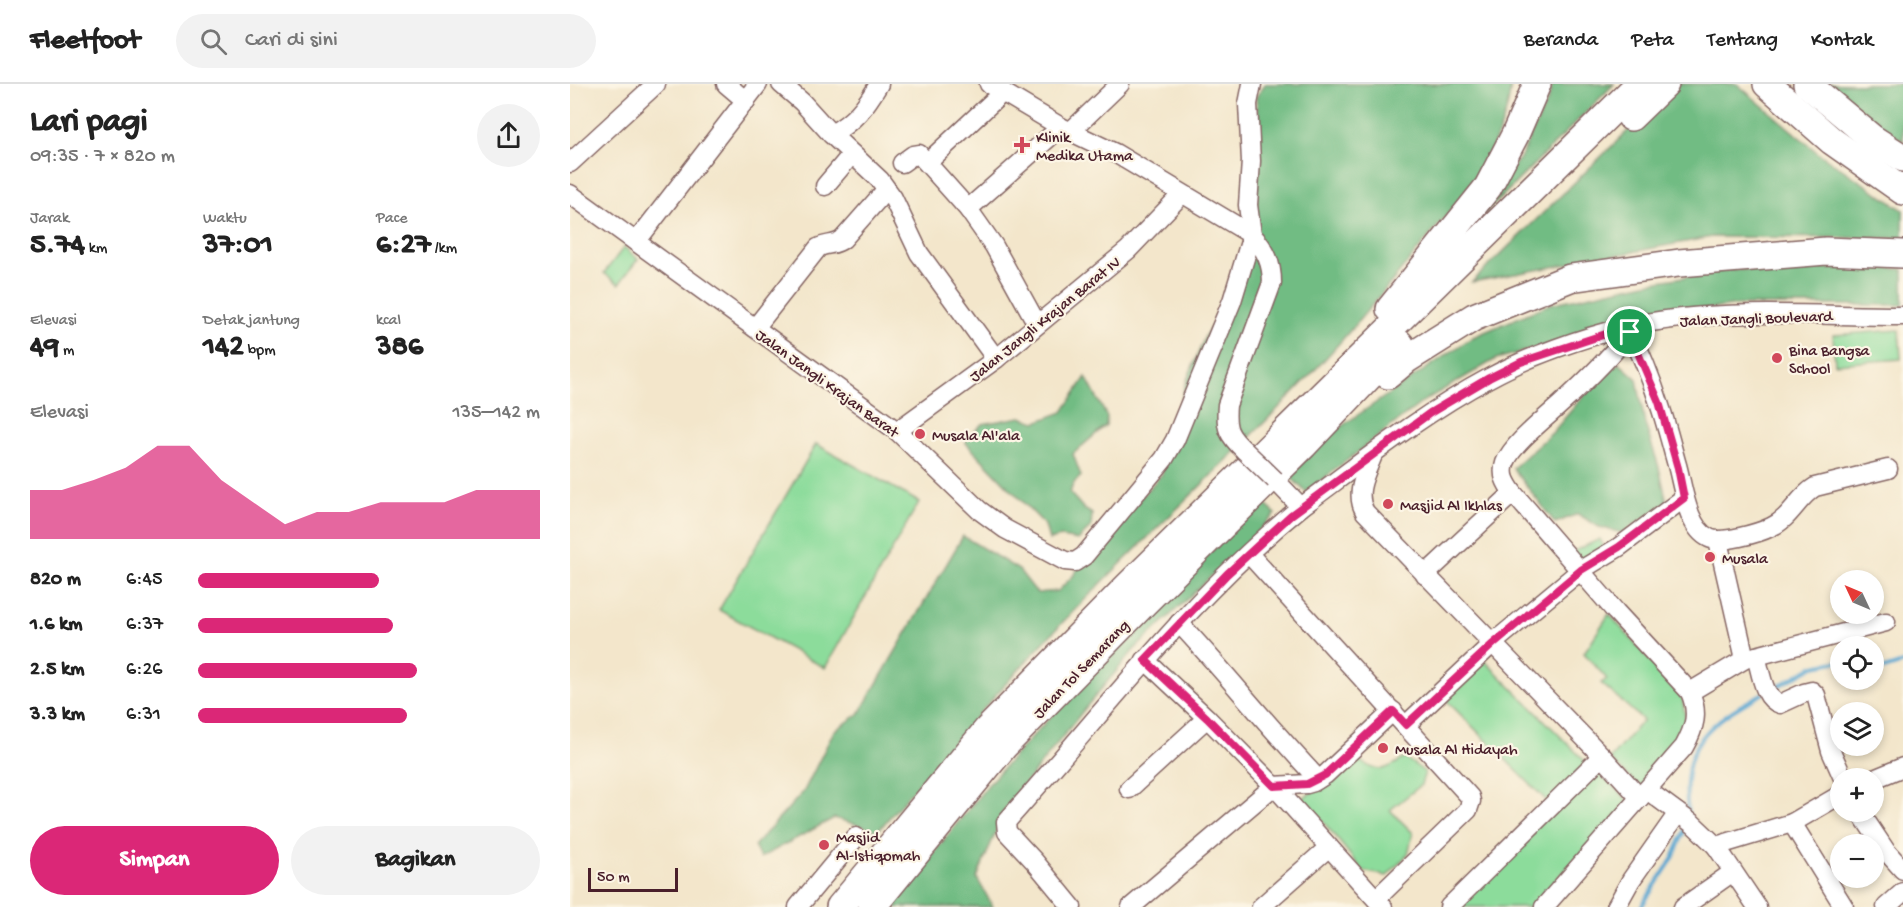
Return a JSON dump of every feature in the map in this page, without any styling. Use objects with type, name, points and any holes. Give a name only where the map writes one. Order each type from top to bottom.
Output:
[{"type":"highway","points":[[1236,479],[1392,306],[1488,187],[1515,135],[1537,84]]},
{"type":"highway","points":[[1236,479],[1639,84]]},
{"type":"highway","points":[[1304,445],[1426,317],[1665,84]]},
{"type":"highway","points":[[1767,84],[1832,141],[1903,191]]},
{"type":"highway","points":[[1807,84],[1873,139],[1903,158]]},
{"type":"highway","points":[[1304,445],[1407,359],[1474,317],[1570,278],[1678,263],[1826,251],[1903,254]]},
{"type":"highway","name":"Jalan Tol Semarang","points":[[872,907],[1004,746],[1304,445]]},
{"type":"highway","name":"Jalan Tol Semarang","points":[[840,907],[987,730],[1236,479]]},
{"type":"street","points":[[570,164],[656,84]]},
{"type":"street","points":[[726,84],[746,102]]},
{"type":"street","points":[[636,242],[758,84]]},
{"type":"street","points":[[781,84],[880,180],[893,198],[919,254],[996,359]]},
{"type":"street","points":[[831,134],[843,128],[866,107],[879,84]]},
{"type":"street","points":[[968,209],[1120,84]]},
{"type":"street","points":[[1252,84],[1248,104],[1251,161],[1248,205],[1252,235]]},
{"type":"street","points":[[928,162],[996,88],[1066,129],[1115,153],[1181,195],[1252,235],[1268,258],[1272,268],[1272,283],[1227,405],[1226,422],[1228,432],[1301,507]]},
{"type":"street","points":[[902,164],[916,153],[919,154],[968,209],[994,246],[1037,324]]},
{"type":"street","points":[[825,186],[852,154]]},
{"type":"street","points":[[755,328],[818,248],[835,244],[843,239],[886,190]]},
{"type":"street","name":"Jalan Jangli Krajan Barat","points":[[570,194],[897,431],[979,510],[1005,529],[1065,561],[1075,562],[1084,556],[1164,459],[1175,440],[1232,301],[1252,235]]},
{"type":"street","name":"Jalan Jangli Krajan Barat IV","points":[[897,431],[996,359],[1128,250],[1181,195]]},
{"type":"street","name":"Jalan Jangli Boulevard","points":[[1072,907],[1007,832],[1005,822],[1145,660],[1249,554],[1301,507],[1430,413],[1521,362],[1628,330],[1709,316],[1797,314],[1903,316]]},
{"type":"street","points":[[1551,904],[1684,747],[1693,731],[1696,718],[1695,704],[1690,692],[1616,612],[1513,493],[1505,481],[1503,472],[1510,453],[1616,350],[1628,330]]},
{"type":"street","points":[[1628,330],[1659,402],[1684,498],[1701,533],[1709,538],[1718,541],[1762,531],[1781,521],[1808,491],[1815,487],[1888,470]]},
{"type":"street","points":[[1373,454],[1360,492],[1361,506],[1425,575],[1602,756],[1643,794],[1686,818],[1716,846],[1757,907]]},
{"type":"street","points":[[1425,575],[1513,493]]},
{"type":"street","points":[[1406,725],[1493,644],[1581,570],[1619,547],[1684,498]]},
{"type":"street","points":[[1718,541],[1750,658],[1767,692],[1780,705],[1804,693],[1812,691],[1816,694],[1831,751],[1839,768]]},
{"type":"street","points":[[1145,660],[1207,718],[1274,786],[1380,903],[1468,810],[1471,801],[1467,793],[1406,725],[1249,554]]},
{"type":"street","points":[[1690,692],[1750,658],[1886,622]]},
{"type":"street","points":[[1179,623],[1254,706],[1274,733],[1318,779]]},
{"type":"street","points":[[1131,907],[1274,786],[1307,784],[1318,779],[1393,711]]},
{"type":"street","points":[[1129,789],[1207,718]]},
{"type":"street","points":[[1449,907],[1602,756]]},
{"type":"street","points":[[1884,775],[1903,767]]},
{"type":"street","points":[[1716,846],[1792,823],[1830,801]]},
{"type":"street","points":[[1616,907],[1631,880],[1686,818]]},
{"type":"street","points":[[1867,822],[1903,870]]},
{"type":"street","points":[[1792,823],[1844,907]]},
{"type":"street","points":[[798,907],[855,837]]},
{"type":"street","points":[[1262,907],[1329,847]]},
{"type":"street","points":[[1683,907],[1733,872]]},
{"type":"street","points":[[1886,907],[1903,892]]},
{"type":"green space","points":[[1265,84],[1511,84],[1507,110],[1498,134],[1474,179],[1363,316],[1284,402],[1038,648],[878,831],[834,818],[760,858],[754,846],[804,791],[834,731],[859,714],[963,536],[1019,570],[1037,593],[1058,591],[1162,474],[1185,385],[1206,334],[1237,290],[1256,228],[1259,127],[1256,97]]},
{"type":"green space","points":[[1553,84],[1614,84],[1442,257],[1520,158],[1548,100]]},
{"type":"green space","points":[[1676,84],[1737,84],[1818,153],[1903,210],[1903,238],[1712,237],[1472,282]]},
{"type":"green space","points":[[1828,84],[1903,84],[1903,141],[1882,127]]},
{"type":"green space","points":[[624,247],[638,259],[619,284],[604,273]]},
{"type":"green space","points":[[1857,267],[1903,269],[1903,305],[1739,305],[1656,316],[1496,359],[1425,400],[1306,492],[1285,472],[1346,423],[1473,337],[1550,304],[1646,283],[1729,270]]},
{"type":"green space","points":[[1899,330],[1901,359],[1835,364],[1833,335]]},
{"type":"green space","points":[[1619,363],[1637,379],[1645,424],[1667,502],[1622,533],[1599,527],[1578,514],[1555,523],[1513,468],[1553,432],[1591,387]]},
{"type":"green space","points":[[1086,377],[1107,417],[1106,425],[1073,454],[1081,476],[1073,484],[1070,493],[1084,509],[1092,514],[1091,527],[1078,540],[1061,537],[1049,540],[1045,525],[966,443],[967,439],[982,424],[1021,417],[1036,422],[1063,412]]},
{"type":"green space","points":[[816,444],[919,502],[825,668],[719,610]]},
{"type":"green space","points":[[1261,501],[1276,514],[1134,650],[1005,809],[977,878],[993,907],[890,907],[992,780],[1094,670]]},
{"type":"green space","points":[[1600,539],[1606,551],[1580,564],[1574,551]]},
{"type":"green space","points":[[1609,614],[1682,696],[1686,723],[1679,743],[1641,789],[1610,759],[1643,720],[1601,683],[1607,679],[1584,653]]},
{"type":"green space","points":[[1484,660],[1588,764],[1630,802],[1530,907],[1452,907],[1550,804],[1445,699]]},
{"type":"green space","points":[[1405,758],[1425,772],[1421,785],[1390,810],[1413,833],[1408,854],[1387,876],[1363,871],[1321,819],[1297,801],[1359,760],[1372,768],[1382,769]]},
{"type":"waterway","points":[[1771,690],[1814,666],[1830,663]]},
{"type":"waterway","points":[[1884,669],[1903,663]]},
{"type":"waterway","points":[[1688,814],[1688,771],[1693,754],[1701,740],[1711,727],[1725,716],[1762,694]]},
{"type":"waterway","points":[[1641,907],[1673,858],[1686,827]]},
{"type":"place","name":"Klinik Medika Utama","points":[[1022,145]]},
{"type":"place","name":"Bina Bangsa School","points":[[1777,358]]},
{"type":"place","name":"Musala Al'ala","points":[[920,434]]},
{"type":"place","name":"Masjid Al Ikhlas","points":[[1388,504]]},
{"type":"place","name":"Musala","points":[[1710,557]]},
{"type":"place","name":"Musala Al Hidayah","points":[[1383,748]]},
{"type":"place","name":"Masjid Al-Istiqomah","points":[[824,845]]},
{"type":"route","points":[[1627,327],[1630,332],[1659,402],[1684,498],[1619,547],[1581,570],[1493,644],[1406,725],[1393,711],[1325,775],[1314,782],[1274,786],[1207,718],[1145,660],[1227,574],[1291,515],[1430,413],[1521,362],[1627,327]]}]
